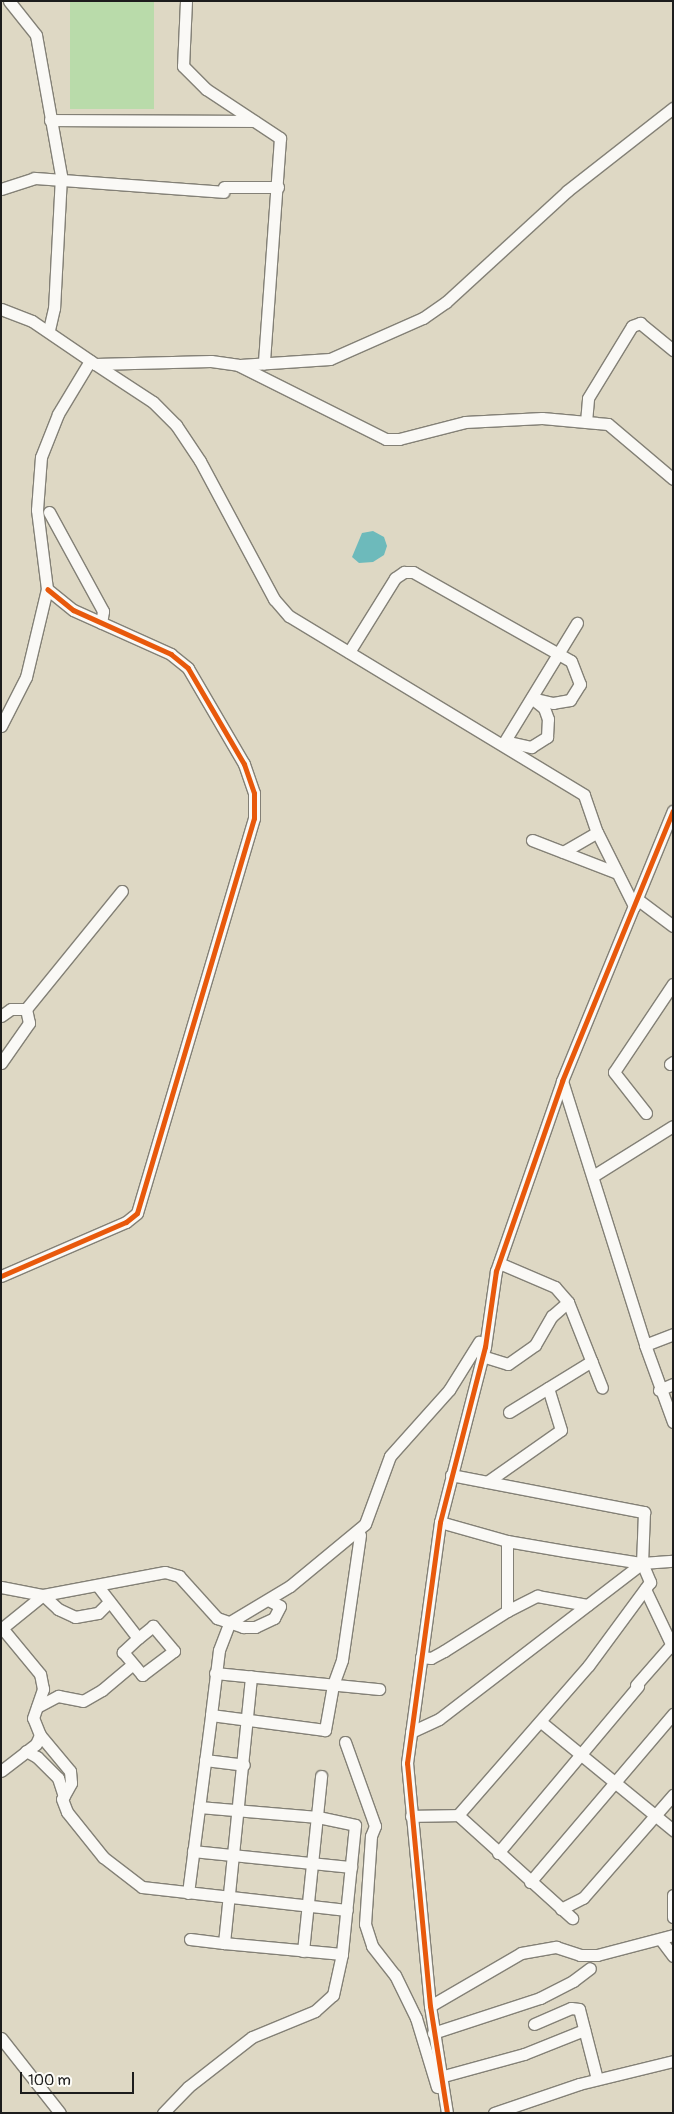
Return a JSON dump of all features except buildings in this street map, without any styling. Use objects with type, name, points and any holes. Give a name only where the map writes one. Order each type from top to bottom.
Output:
[{"type":"street","points":[[9,1],[36,35],[61,179],[54,308],[49,330]]},
{"type":"street","points":[[186,1],[183,66],[206,88],[280,138],[264,363]]},
{"type":"street","points":[[92,362],[211,361],[238,365],[330,359],[424,318],[446,302],[560,196],[673,108]]},
{"type":"street","points":[[50,120],[254,121]]},
{"type":"street","points":[[1,189],[34,178],[223,190],[278,187]]},
{"type":"street","points":[[1,309],[49,330],[92,362],[153,402],[176,425],[200,461],[281,608],[302,625],[504,742],[584,795],[614,872],[635,903],[673,926]]},
{"type":"street","points":[[586,422],[588,398],[632,326],[640,323],[673,350]]},
{"type":"street","points":[[1,726],[26,677],[46,589],[37,510],[41,457],[58,414],[92,362]]},
{"type":"street","points":[[238,365],[386,439],[399,439],[465,422],[542,418],[608,424],[673,480]]},
{"type":"street","points":[[49,512],[103,611],[101,623]]},
{"type":"street","points":[[349,652],[395,578],[408,571],[557,655],[571,661],[580,684],[570,700],[553,703],[532,698]]},
{"type":"street","points":[[1,1276],[126,1222],[137,1213],[254,818],[254,793],[244,764],[188,668],[171,654],[62,604],[46,589]]},
{"type":"street","points":[[504,742],[576,623]]},
{"type":"street","points":[[504,742],[531,746],[547,737],[548,719],[544,708],[532,698]]},
{"type":"street","points":[[446,2111],[430,2006],[407,1763],[440,1522],[450,1475],[482,1356],[485,1329],[499,1263],[562,1081],[673,811]]},
{"type":"street","points":[[563,852],[597,832]]},
{"type":"street","points":[[532,840],[614,872]]},
{"type":"street","points":[[26,1009],[122,891]]},
{"type":"street","points":[[646,1113],[614,1072],[673,984]]},
{"type":"street","points":[[1,1016],[11,1009],[26,1009]]},
{"type":"street","points":[[1,1062],[30,1023],[26,1009]]},
{"type":"street","points":[[562,1081],[644,1345],[659,1390],[671,1414]]},
{"type":"street","points":[[593,1176],[673,1126]]},
{"type":"street","points":[[499,1263],[555,1287],[568,1302],[602,1388]]},
{"type":"street","points":[[482,1356],[508,1364],[534,1345],[552,1316],[568,1302]]},
{"type":"street","points":[[188,1893],[215,1673],[219,1650],[230,1622],[275,1600],[365,1524],[390,1456],[449,1390],[473,1357],[485,1329]]},
{"type":"street","points":[[644,1345],[673,1334]]},
{"type":"street","points":[[509,1412],[592,1360]]},
{"type":"street","points":[[659,1390],[673,1384]]},
{"type":"street","points":[[487,1482],[561,1430],[548,1388]]},
{"type":"street","points":[[450,1475],[644,1512],[642,1563],[650,1582],[541,1722],[458,1816]]},
{"type":"street","points":[[440,1522],[507,1541],[642,1563],[673,1561]]},
{"type":"street","points":[[211,1715],[248,1722],[325,1730],[333,1684],[342,1660],[360,1535]]},
{"type":"street","points":[[507,1541],[507,1611]]},
{"type":"street","points":[[411,1732],[439,1719],[642,1563]]},
{"type":"street","points":[[1,1587],[43,1595],[165,1572],[179,1576],[217,1618],[255,1627],[274,1618],[275,1600]]},
{"type":"street","points":[[97,1585],[138,1638]]},
{"type":"street","points":[[498,1853],[582,1756],[637,1686],[672,1646],[645,1589]]},
{"type":"street","points":[[43,1595],[58,1610],[74,1617],[98,1613],[109,1602]]},
{"type":"street","points":[[43,1595],[2,1628],[43,1681],[33,1718],[40,1735],[70,1771],[71,1783],[64,1796]]},
{"type":"street","points":[[421,1658],[431,1658],[507,1611],[537,1596],[587,1605]]},
{"type":"street","points":[[153,1626],[174,1651],[142,1675],[123,1652],[138,1638],[153,1626]]},
{"type":"street","points":[[37,1707],[58,1696],[83,1701],[102,1690],[133,1664]]},
{"type":"street","points":[[215,1673],[379,1689]]},
{"type":"street","points":[[224,1943],[244,1765],[251,1676]]},
{"type":"street","points":[[530,1882],[673,1714]]},
{"type":"street","points":[[541,1722],[673,1830]]},
{"type":"street","points":[[1,1756],[5,1768],[26,1751],[40,1735]]},
{"type":"street","points":[[345,1742],[375,1826],[371,1836],[365,1924],[372,1946],[395,1975],[416,2018],[446,2111]]},
{"type":"street","points":[[26,1751],[37,1757],[58,1778],[64,1796],[66,1812],[103,1857],[124,1876],[142,1887],[347,1910]]},
{"type":"street","points":[[205,1760],[244,1765]]},
{"type":"street","points":[[303,1951],[321,1776]]},
{"type":"street","points":[[561,1909],[583,1898],[673,1795]]},
{"type":"street","points":[[163,2113],[188,2087],[252,2037],[315,2011],[333,1996],[342,1954],[356,1825],[318,1817],[199,1807]]},
{"type":"street","points":[[411,1816],[458,1816],[572,1918]]},
{"type":"street","points":[[193,1851],[351,1867]]},
{"type":"street","points":[[673,1895],[673,1917]]},
{"type":"street","points":[[430,2006],[521,1953],[556,1947],[580,1955],[597,1954],[673,1936]]},
{"type":"street","points":[[190,1939],[342,1954]]},
{"type":"street","points":[[661,1940],[673,1956]]},
{"type":"street","points":[[433,2032],[540,1998],[574,1981],[590,1968]]},
{"type":"street","points":[[534,2024],[571,2008],[579,2009],[597,2079]]},
{"type":"street","points":[[440,2077],[524,2054],[584,2030]]},
{"type":"street","points":[[1,2038],[60,2113]]},
{"type":"street","points":[[494,2113],[597,2079],[673,2061]]},
{"type":"green space","points":[[70,1],[154,1],[154,109],[70,109]]},
{"type":"water","points":[[373,531],[384,537],[387,546],[384,555],[373,562],[359,563],[352,557],[362,533]]},
{"type":"cycle path","points":[[1,1276],[126,1222],[137,1213],[254,818],[254,793],[244,764],[188,668],[171,654],[73,610],[47,589]]},
{"type":"cycle path","points":[[447,2113],[430,2006],[407,1763],[440,1522],[485,1347],[496,1271],[562,1081],[673,811]]}]
